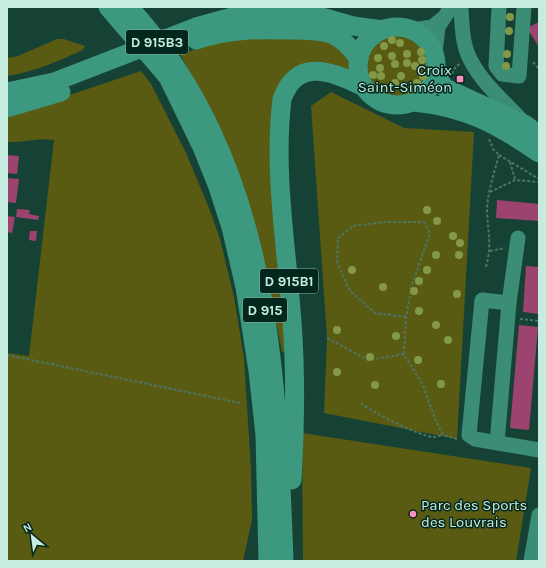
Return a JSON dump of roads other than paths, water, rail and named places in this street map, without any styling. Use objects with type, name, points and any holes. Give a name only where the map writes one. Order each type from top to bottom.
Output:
[{"type":"main road","name":"D 915B3","points":[[93,7],[128,21],[169,79],[178,100]]},
{"type":"main road","name":"D 915","points":[[108,7],[158,40],[169,79],[200,108],[219,148],[245,220],[258,274],[268,330],[276,396],[284,561]]},
{"type":"main road","name":"D 915B3","points":[[7,92],[54,82],[217,20],[252,13],[306,10]]},
{"type":"main road","points":[[306,10],[353,26],[383,30],[400,27],[412,30],[426,39],[435,54],[440,82]]},
{"type":"main road","points":[[7,108],[30,103],[199,40],[232,31],[282,30],[326,32],[344,42],[359,58]]},
{"type":"main road","points":[[383,30],[367,41],[359,58],[358,73],[364,87],[373,98],[386,104],[400,106],[414,102],[440,82]]},
{"type":"main road","name":"D 915B1","points":[[288,561],[294,448],[294,366],[292,324],[279,180],[282,99],[289,85],[299,76],[309,72],[329,72],[364,87]]},
{"type":"main road","points":[[440,82],[533,130]]},
{"type":"main road","name":"D 915","points":[[178,100],[202,147],[223,200],[245,287],[258,371],[265,434],[268,561]]},
{"type":"main road","points":[[414,102],[453,108],[481,118],[514,135],[539,153]]},
{"type":"street","points":[[461,7],[463,36],[470,60],[481,76],[533,130]]},
{"type":"street","points":[[500,7],[496,66],[502,74],[519,76],[527,8]]},
{"type":"street","points":[[412,30],[432,27],[446,13]]},
{"type":"street","points":[[435,54],[437,32],[446,13]]},
{"type":"street","points":[[497,443],[508,310],[518,238]]},
{"type":"street","points":[[508,310],[482,300],[470,436],[475,439],[539,450]]},
{"type":"street","points":[[531,561],[539,515]]},
{"type":"place","name":"Croix Saint-Siméon","points":[[460,79]]},
{"type":"place","name":"Parc des Sports des Louvrais","points":[[413,514]]}]
